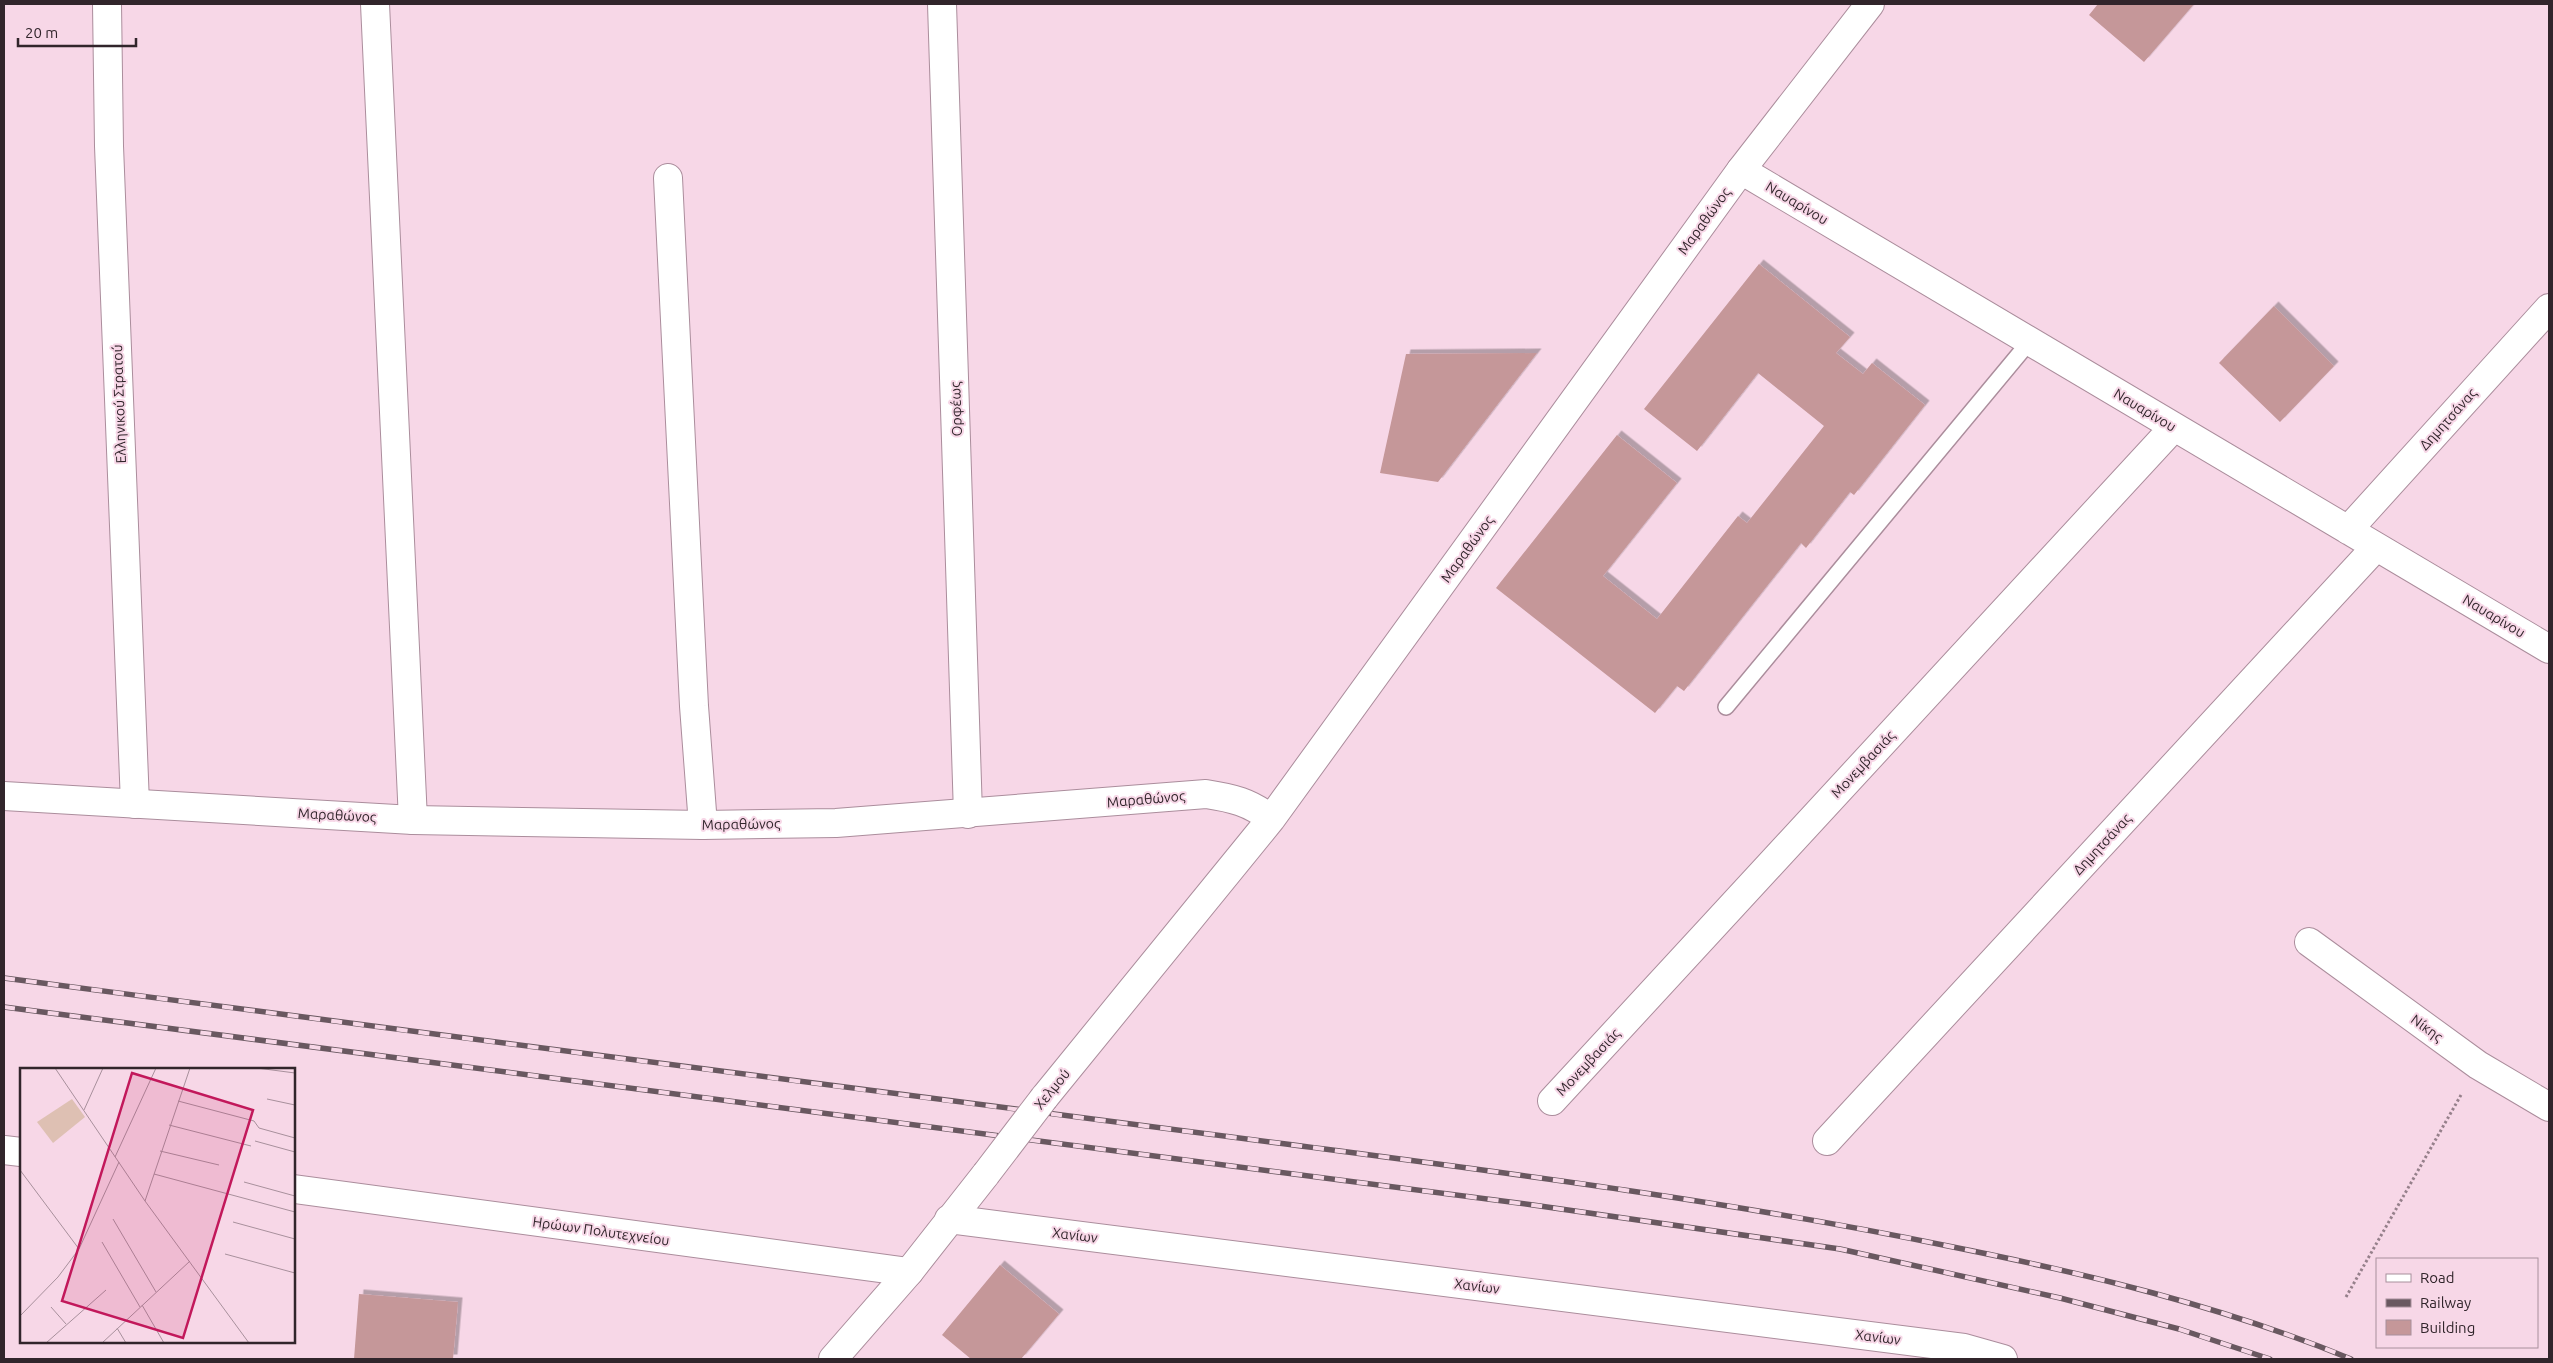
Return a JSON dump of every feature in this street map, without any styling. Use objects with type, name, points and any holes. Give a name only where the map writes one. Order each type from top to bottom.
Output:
[{"type":"street","name":"Ελληνικού Στρατού","points":[[107,4],[109,146],[135,804]]},
{"type":"street","points":[[375,4],[413,820]]},
{"type":"street","name":"Ορφέως","points":[[942,4],[968,814]]},
{"type":"street","name":"Μαραθώνος","points":[[4,796],[413,820],[703,825],[836,823],[1206,794],[1234,798],[1255,806],[1271,819],[1741,170],[1870,4]]},
{"type":"street","name":"Ναυαρίνου","points":[[1741,170],[2549,649]]},
{"type":"street","points":[[668,178],[694,706],[703,825]]},
{"type":"street","name":"Δημητσάνας","points":[[2348,530],[2549,308]]},
{"type":"street","name":"Μονεμβασιάς","points":[[1552,1101],[2174,427]]},
{"type":"street","name":"Δημητσάνας","points":[[1827,1141],[2376,547]]},
{"type":"street","name":"Χελμού","points":[[833,1359],[909,1272],[1044,1098],[1271,819]]},
{"type":"street","name":"Νίκης","points":[[2309,942],[2478,1064],[2549,1107]]},
{"type":"street","points":[[4,1150],[20,1152]]},
{"type":"street","name":"Ηρώων Πολυτεχνείου","points":[[295,1189],[909,1272]]},
{"type":"street","name":"Χανίων","points":[[949,1219],[2003,1359]]},
{"type":"lane","points":[[1726,707],[2030,341]]},
{"type":"path","points":[[2346,1297],[2478,1064]]},
{"type":"building","points":[[2098,4],[2194,4],[2144,62],[2089,15]]},
{"type":"building","points":[[1759,264],[1850,337],[1836,353],[1863,374],[1872,363],[1925,405],[1854,495],[1850,492],[1806,548],[1801,543],[1684,691],[1677,686],[1655,713],[1496,588],[1617,435],[1677,483],[1603,576],[1657,619],[1738,516],[1747,523],[1824,426],[1758,373],[1697,451],[1644,409]]},
{"type":"building","points":[[2274,306],[2334,366],[2280,422],[2219,363]]},
{"type":"building","points":[[1537,353],[1438,482],[1380,473],[1406,354]]},
{"type":"building","points":[[1000,1265],[1059,1314],[1021,1359],[971,1359],[942,1335]]},
{"type":"building","points":[[359,1294],[458,1302],[453,1359],[354,1359]]},
{"type":"railway","points":[[4,978],[1535,1177],[1783,1215],[1999,1256],[2101,1280],[2203,1307],[2302,1340],[2351,1359]]},
{"type":"railway","points":[[4,1007],[1533,1205],[1840,1249],[2060,1298],[2179,1329],[2270,1359]]}]
